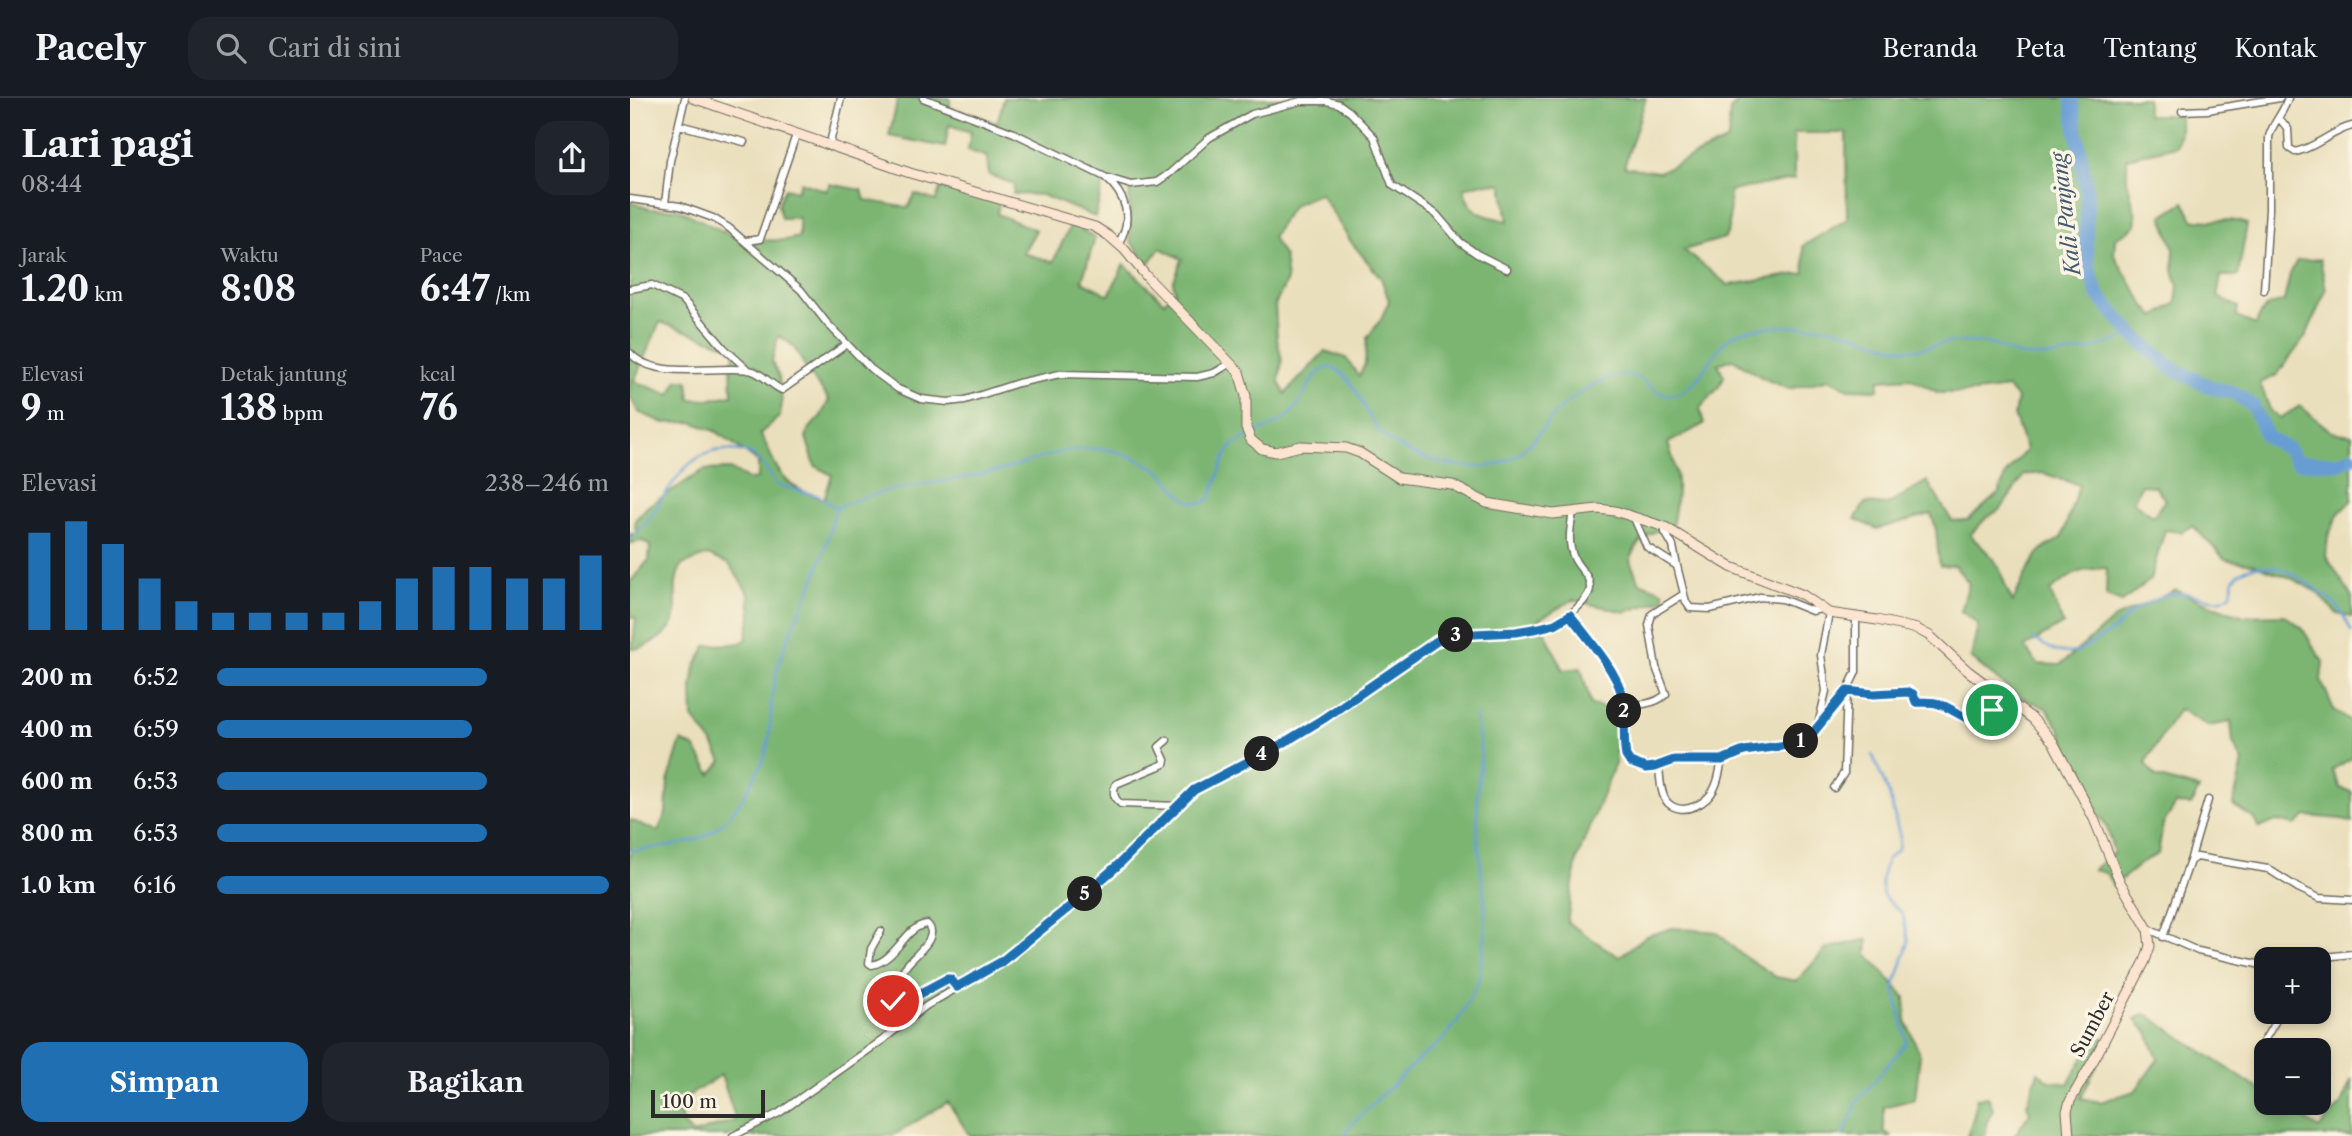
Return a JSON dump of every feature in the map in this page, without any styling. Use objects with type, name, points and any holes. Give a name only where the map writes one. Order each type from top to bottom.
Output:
[{"type":"street","points":[[665,204],[670,161],[685,98]]},
{"type":"street","points":[[693,98],[910,173],[1095,227],[1118,244],[1239,372],[1245,386],[1246,425],[1250,437],[1262,449],[1273,452],[1301,446],[1351,449],[1399,478],[1452,485],[1487,503],[1553,514],[1606,509],[1633,516],[1665,527],[1731,567],[1803,595],[1825,611]]},
{"type":"street","points":[[829,146],[841,98]]},
{"type":"street","points":[[923,98],[1014,133],[1105,177],[1131,185],[1157,182],[1209,138],[1241,119],[1301,101],[1339,104],[1350,111],[1374,136],[1392,185],[1436,214],[1451,228],[1460,242],[1507,269]]},
{"type":"street","points":[[2182,111],[2207,110],[2280,98]]},
{"type":"street","points":[[2264,290],[2269,209],[2269,143],[2271,128],[2288,98]]},
{"type":"street","points":[[2279,118],[2288,129],[2289,148],[2295,152],[2352,126]]},
{"type":"street","points":[[679,125],[744,142]]},
{"type":"street","points":[[746,241],[760,239],[796,135]]},
{"type":"street","points":[[1105,177],[1117,187],[1124,199],[1126,224],[1118,244]]},
{"type":"street","points":[[630,199],[680,206],[713,218],[746,241],[801,290],[871,369],[898,389],[921,398],[948,402],[965,400],[1018,383],[1059,374],[1197,377],[1214,373],[1231,363]]},
{"type":"street","points":[[630,289],[652,285],[683,300],[724,348],[748,370]]},
{"type":"street","points":[[630,353],[637,360],[676,371],[748,370],[757,373],[779,389],[786,389],[847,344]]},
{"type":"street","points":[[733,1136],[796,1102],[926,1006],[1001,962],[1125,859],[1201,786],[1323,719],[1437,641],[1454,635],[1508,633],[1539,628],[1555,624],[1570,615],[1586,599],[1590,590],[1587,575],[1575,559],[1571,546],[1569,533],[1573,512]]},
{"type":"street","points":[[1633,516],[1647,547],[1677,566]]},
{"type":"street","points":[[1665,527],[1690,608],[1712,609],[1760,597],[1782,599],[1812,611],[1856,616],[1921,631],[1930,636],[1968,671],[2034,719],[2053,742],[2094,819],[2120,882],[2148,929],[2186,947],[2254,963]]},
{"type":"street","points":[[1624,705],[1654,702],[1666,694],[1656,667],[1649,625],[1652,614],[1684,594]]},
{"type":"street","points":[[1818,727],[1826,691],[1821,655],[1825,611]]},
{"type":"street","points":[[1570,615],[1617,681],[1624,705],[1625,752],[1629,761],[1641,767],[1674,760],[1722,760],[1744,751],[1794,744],[1812,734],[1847,691],[1856,672],[1856,616]]},
{"type":"street","points":[[1847,691],[1874,694],[1908,692],[1913,694],[1916,702],[1937,703],[1959,715],[1982,720],[1986,719],[2001,696]]},
{"type":"street","points":[[1834,788],[1844,774],[1847,691]]},
{"type":"street","points":[[1167,740],[1159,747],[1164,764],[1116,783],[1114,793],[1121,804],[1178,806]]},
{"type":"street","points":[[1659,765],[1668,803],[1686,808],[1699,805],[1714,791],[1722,760]]},
{"type":"street","points":[[2163,937],[2208,800]]},
{"type":"street","points":[[2190,861],[2201,857],[2261,867],[2275,872],[2319,898],[2352,900]]},
{"type":"street","points":[[881,931],[870,955],[870,963],[874,965],[886,960],[917,927],[927,924],[932,929],[922,950],[906,966],[892,993],[893,1001],[904,1002],[947,979],[957,987]]},
{"type":"street","name":"Sumber","points":[[2069,1136],[2067,1111],[2070,1101],[2145,961],[2150,946],[2148,929]]},
{"type":"street","points":[[2331,957],[2352,954]]},
{"type":"green space","points":[[898,98],[950,98],[950,108],[997,123],[1004,98],[1646,98],[1624,167],[1659,172],[1728,140],[1730,110],[1742,98],[2147,98],[2147,115],[2180,115],[2180,132],[2176,146],[2127,158],[2127,180],[2136,216],[2135,226],[2115,239],[2114,255],[2145,306],[2155,317],[2176,303],[2178,285],[2173,270],[2174,249],[2162,216],[2184,202],[2193,219],[2247,224],[2238,276],[2221,276],[2217,296],[2238,307],[2236,317],[2256,325],[2265,308],[2284,301],[2290,274],[2297,261],[2320,259],[2326,290],[2306,336],[2277,375],[2260,383],[2271,412],[2280,418],[2300,406],[2332,432],[2352,435],[2352,500],[2339,513],[2328,536],[2326,556],[2352,597],[2352,617],[2337,614],[2317,592],[2291,578],[2252,564],[2225,559],[2193,526],[2181,532],[2165,530],[2150,580],[2122,602],[2106,596],[2107,568],[2083,571],[2065,580],[2050,591],[2063,624],[2025,647],[2037,664],[2060,665],[2115,618],[2176,590],[2244,616],[2284,615],[2302,628],[2323,662],[2321,680],[2334,710],[2352,722],[2352,758],[2332,770],[2340,788],[2352,792],[2352,823],[2341,819],[2306,816],[2295,825],[2276,821],[2259,828],[2253,818],[2233,805],[2243,762],[2233,743],[2231,722],[2208,726],[2179,709],[2145,763],[2156,777],[2199,789],[2191,805],[2176,804],[2163,824],[2158,854],[2144,861],[2113,886],[2106,873],[2093,870],[2114,852],[2107,828],[2091,801],[2060,729],[2046,708],[2016,695],[1971,658],[1978,624],[1961,611],[1969,583],[1954,565],[1940,566],[1931,514],[1877,529],[1855,519],[1865,503],[1887,505],[1927,481],[1952,521],[1968,520],[1999,493],[2006,474],[2026,450],[2014,415],[2017,398],[2008,388],[1939,393],[1910,378],[1879,380],[1878,390],[1849,389],[1829,379],[1789,389],[1763,378],[1733,359],[1718,364],[1724,376],[1720,386],[1700,408],[1704,424],[1668,443],[1677,484],[1672,526],[1645,537],[1636,547],[1630,561],[1639,582],[1663,591],[1665,599],[1625,612],[1573,600],[1539,619],[1563,670],[1581,668],[1591,705],[1615,710],[1616,761],[1577,859],[1567,922],[1619,957],[1646,936],[1673,928],[1717,932],[1737,951],[1776,977],[1797,981],[1826,949],[1868,939],[1867,954],[1905,997],[1906,1021],[1920,1055],[1915,1099],[1884,1107],[1884,1131],[1891,1136],[970,1136],[948,1102],[892,1136],[630,1136],[630,820],[658,831],[666,813],[668,782],[681,741],[694,747],[711,774],[722,761],[693,718],[692,687],[695,667],[706,646],[746,640],[751,615],[749,594],[729,564],[708,555],[682,565],[677,576],[676,614],[668,631],[648,644],[632,649],[636,618],[630,617],[630,582],[649,560],[650,546],[643,541],[630,543],[630,534],[636,534],[635,520],[648,506],[704,470],[730,469],[749,480],[758,478],[758,462],[717,432],[692,422],[664,423],[638,412],[630,396],[630,202],[650,209],[678,209],[742,241],[786,240],[799,237],[799,218],[781,218],[778,204],[785,188],[797,191],[801,182],[826,191],[830,184],[862,190],[865,200],[908,208],[915,194],[936,201],[940,188],[999,203],[997,214],[1036,230],[1023,253],[1053,262],[1071,224],[1095,238],[1082,281],[1109,295],[1124,264],[1164,302],[1175,291],[1173,283],[1182,259],[1160,248],[1149,264],[1130,241],[1129,187],[1104,181],[1095,217],[1042,195],[1013,194],[1014,184],[989,175],[987,157],[968,150],[971,132],[949,125],[945,147],[889,136]],"holes":[[[1794,133],[1846,133],[1847,219],[1803,246],[1805,273],[1728,285],[1684,250],[1725,238],[1729,229],[1730,191],[1794,179]],[[1483,183],[1502,184],[1508,221],[1479,212],[1466,197],[1464,188]],[[1320,193],[1351,242],[1381,278],[1389,301],[1381,319],[1367,338],[1365,364],[1359,376],[1346,358],[1325,351],[1285,394],[1279,381],[1282,360],[1277,339],[1275,305],[1287,280],[1284,257],[1272,237],[1293,205]],[[660,322],[737,349],[731,363],[732,395],[707,400],[690,399],[688,380],[678,380],[670,395],[634,381]],[[778,336],[795,349],[829,400],[806,437],[815,466],[832,475],[824,499],[801,490],[784,477],[760,434],[780,416],[782,403],[779,377],[772,362]],[[2043,473],[2079,485],[2062,537],[2038,554],[2013,602],[1997,565],[1970,535],[1986,518],[2001,509],[2024,475]],[[2141,485],[2155,486],[2165,500],[2153,516],[2133,502]],[[721,1075],[736,1120],[693,1134],[682,1123],[679,1102]]]},
{"type":"green space","points":[[2146,1014],[2254,1086],[2254,1115],[2298,1115],[2319,1129],[2341,1104],[2352,1079],[2352,1136],[2014,1136],[2030,1113],[2027,1104],[2038,1072],[2050,1081],[2068,1084],[2096,1036],[2109,1040],[2081,1098],[2100,1102],[2135,1091],[2158,1059],[2148,1033],[2135,1019]]},
{"type":"green space","points":[[1988,1097],[1993,1109],[1986,1124],[1986,1136],[1967,1136],[1976,1098]]},
{"type":"waterway","name":"Kali Panjang","points":[[2071,98],[2087,192],[2086,245],[2089,270],[2098,295],[2132,334],[2172,368],[2213,388],[2235,393],[2253,406],[2267,437],[2288,449],[2297,462],[2338,463],[2352,457]]},
{"type":"waterway","points":[[630,851],[686,843],[700,838],[725,821],[737,806],[765,756],[776,674],[789,636],[816,575],[836,508],[855,500],[897,489],[984,474],[1069,451],[1096,448],[1121,453],[1147,464],[1163,474],[1178,492],[1190,501],[1205,502],[1212,494],[1230,449],[1245,438],[1287,417],[1298,405],[1315,377],[1326,368],[1340,371],[1353,386],[1375,426],[1392,442],[1422,457],[1472,467],[1488,466],[1511,459],[1526,448],[1567,402],[1611,377],[1631,375],[1664,394],[1676,394],[1686,390],[1726,341],[1738,333],[1752,329],[1824,327],[1904,349],[1918,349],[1948,342],[1971,342],[1994,345],[2014,354],[2027,356],[2074,353],[2106,345],[2132,334]]},
{"type":"waterway","points":[[630,539],[649,519],[680,474],[700,457],[713,452],[727,450],[752,455],[762,463],[777,485],[819,496],[836,508]]},
{"type":"waterway","points":[[2033,639],[2055,651],[2077,652],[2113,631],[2135,610],[2165,595],[2185,593],[2215,600],[2222,599],[2231,594],[2234,580],[2239,573],[2258,566],[2285,570],[2331,600],[2343,614],[2352,632]]},
{"type":"waterway","points":[[1344,1136],[1352,1124],[1419,1059],[1441,1042],[1459,1019],[1479,980],[1485,938],[1485,905],[1478,841],[1477,796],[1481,754],[1475,714]]},
{"type":"waterway","points":[[1843,1136],[1859,1099],[1907,1042],[1894,988],[1909,941],[1902,913],[1883,896],[1881,881],[1887,859],[1898,849],[1900,838],[1889,794],[1872,754]]},
{"type":"route","points":[[893,1001],[904,1002],[942,980],[950,979],[957,987],[1001,962],[1117,866],[1194,790],[1323,719],[1448,636],[1516,632],[1555,624],[1570,615],[1617,681],[1624,705],[1626,756],[1630,762],[1646,768],[1674,760],[1722,760],[1744,751],[1794,744],[1812,734],[1847,691],[1874,694],[1908,692],[1913,694],[1916,702],[1937,703],[1959,715],[1978,720],[1986,719],[1992,710]]}]
